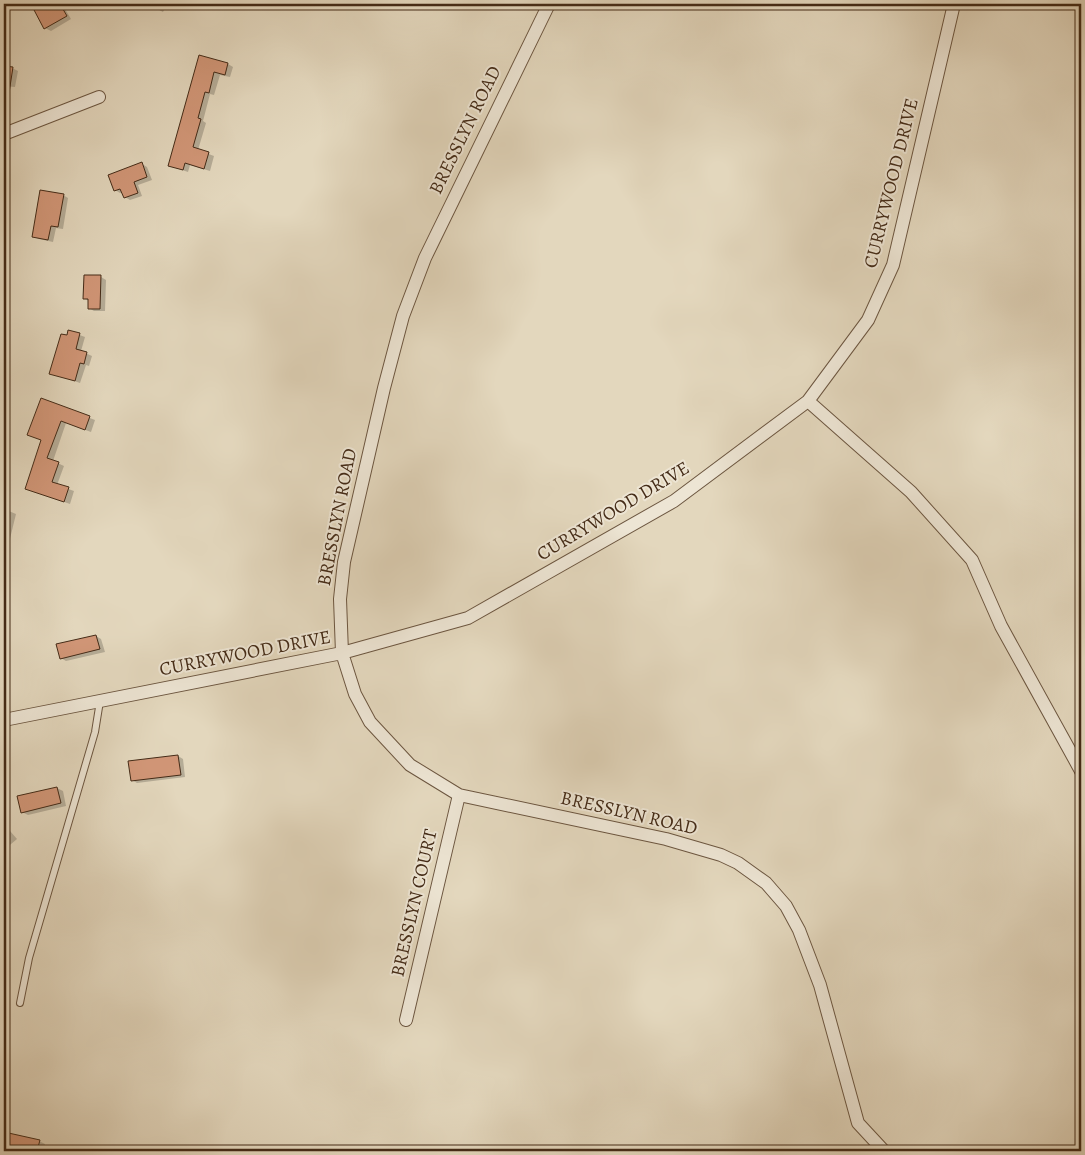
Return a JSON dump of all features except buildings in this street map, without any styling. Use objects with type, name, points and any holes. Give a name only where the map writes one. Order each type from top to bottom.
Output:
[{"type":"street","name":"BRESSLYN ROAD","points":[[549,4],[425,258],[403,316],[384,388],[344,562],[340,599],[342,653],[355,694],[370,722],[410,765],[459,795],[666,839],[721,855],[738,863],[766,883],[786,906],[799,930],[816,976],[858,1123],[884,1151]]},
{"type":"street","name":"CURRYWOOD DRIVE","points":[[4,720],[342,653],[468,618],[674,501],[808,401],[868,320],[893,265],[954,4]]},
{"type":"street","points":[[4,134],[99,96]]},
{"type":"street","points":[[808,401],[911,492],[972,560],[1001,626],[1081,771]]},
{"type":"street","name":"BRESSLYN COURT","points":[[406,1020],[459,795]]},
{"type":"lane","points":[[20,1003],[29,958],[94,732],[100,701]]}]
